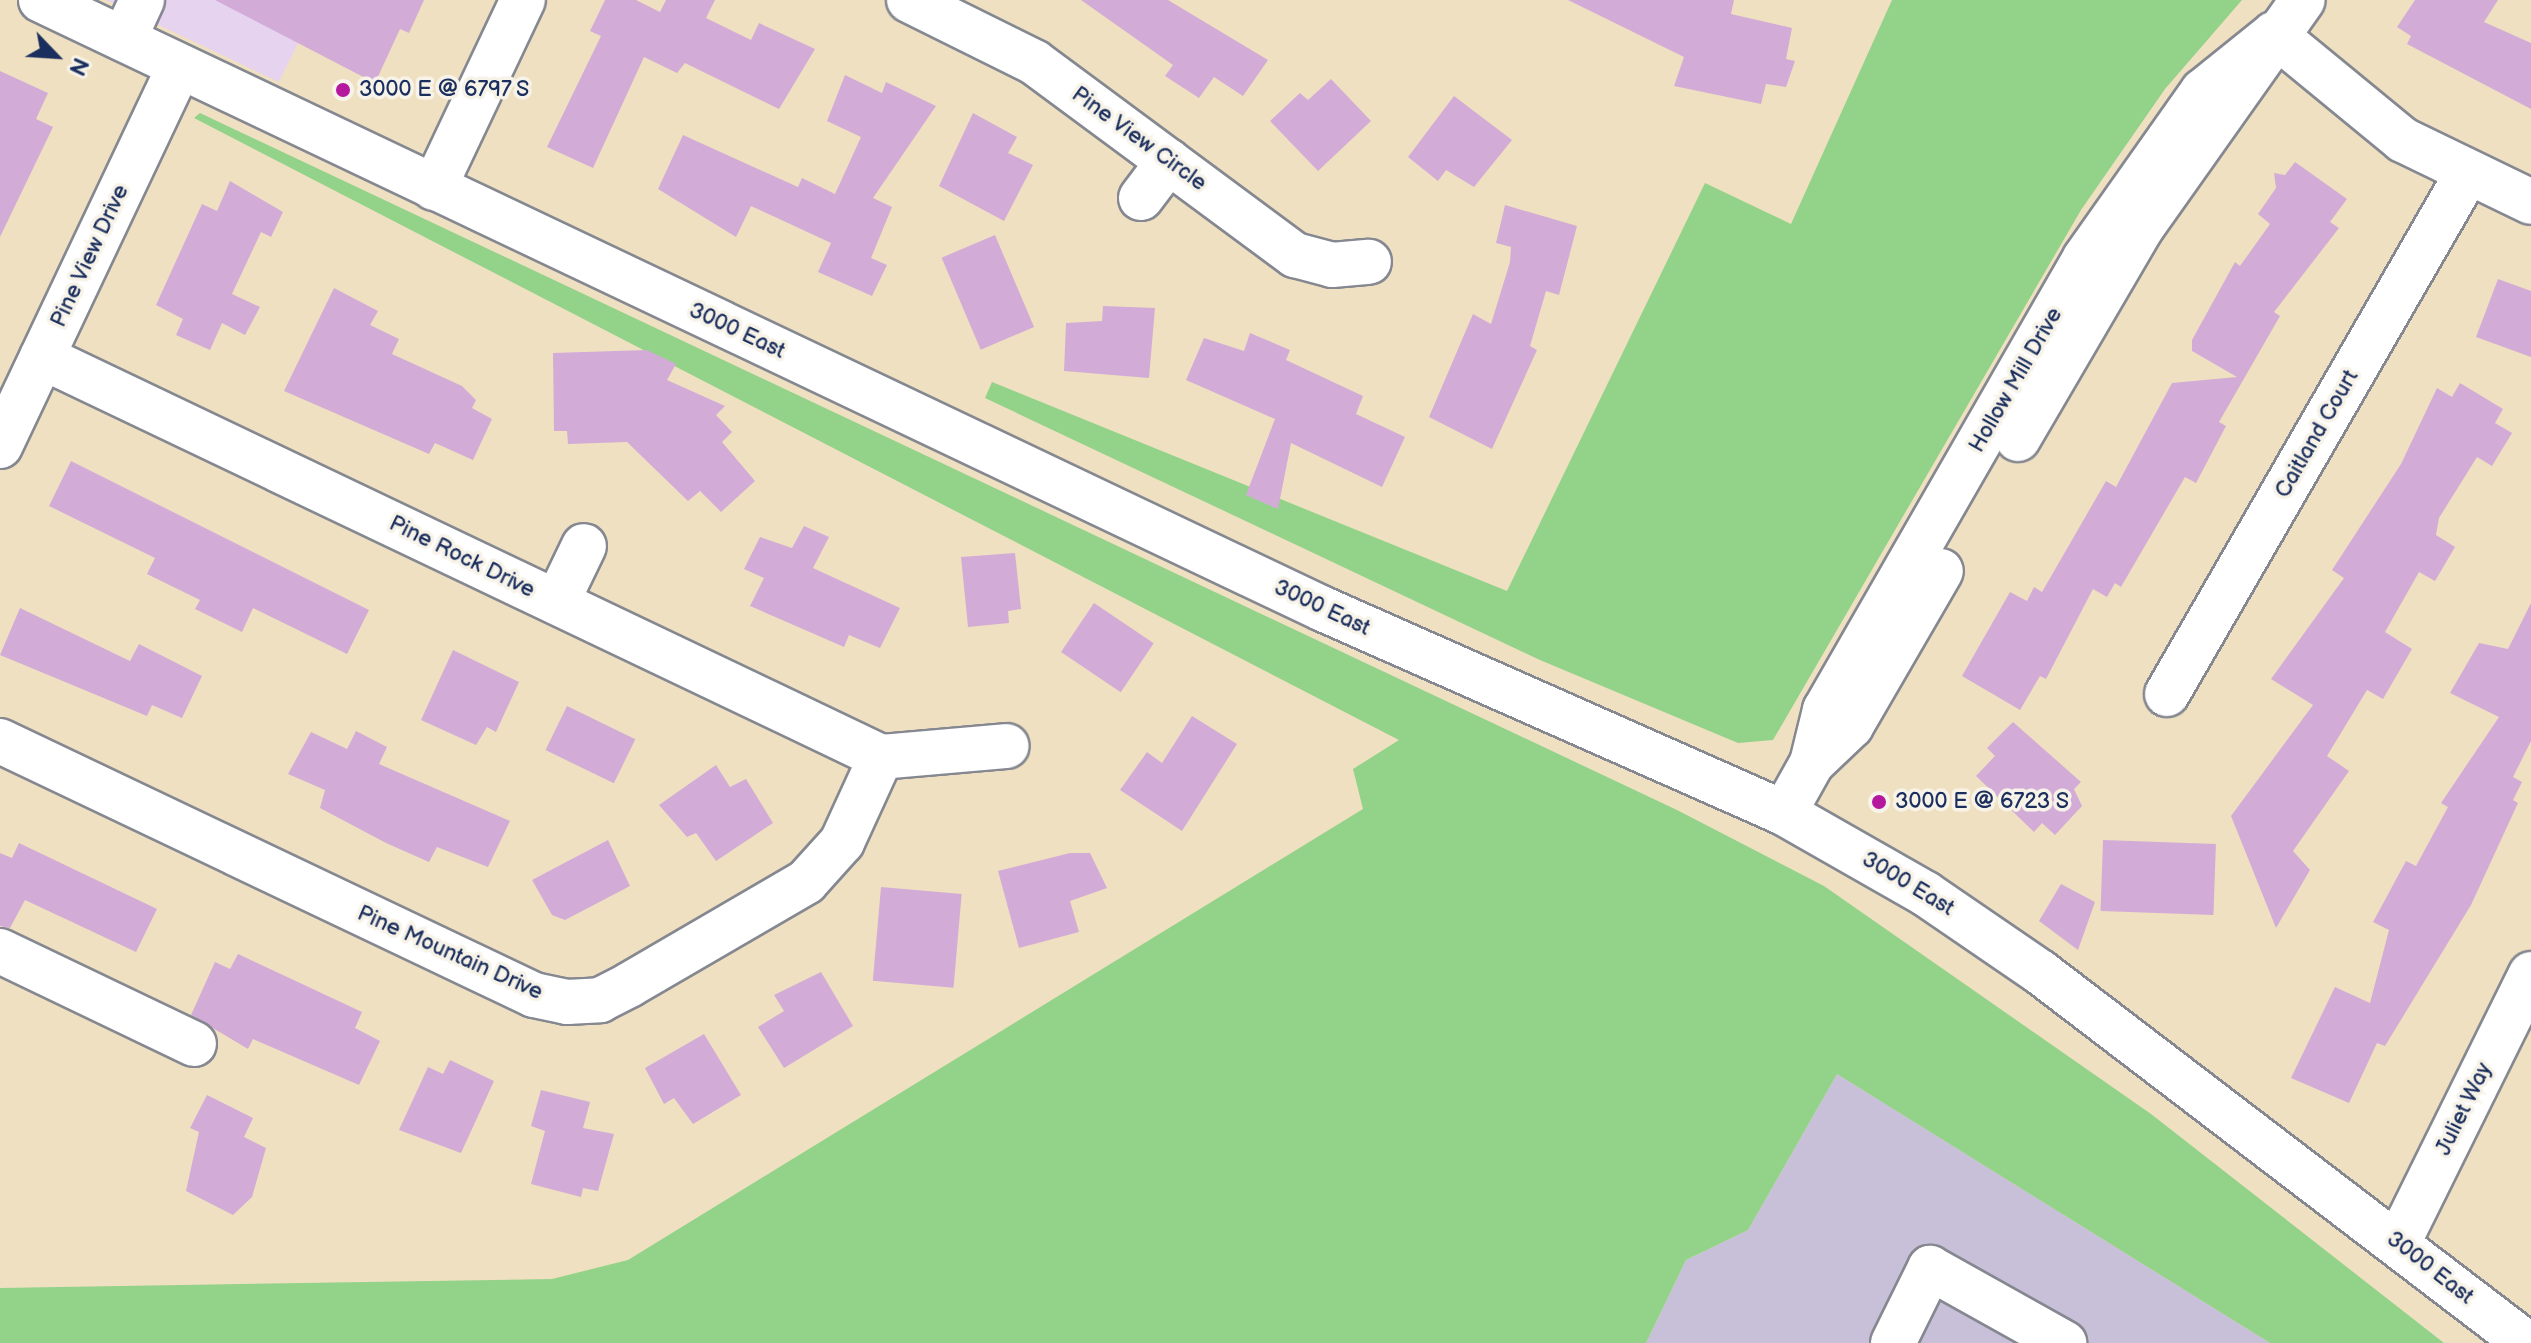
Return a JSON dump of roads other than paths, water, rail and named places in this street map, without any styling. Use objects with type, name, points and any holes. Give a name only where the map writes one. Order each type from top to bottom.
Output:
[{"type":"street","name":"3000 East","points":[[41,0],[1337,616],[1784,813],[1966,920],[2398,1243],[2526,1343]]},
{"type":"street","points":[[124,39],[142,0]]},
{"type":"street","points":[[434,188],[523,0]]},
{"type":"street","name":"Pine View Circle","points":[[909,0],[1034,62],[1295,255],[1332,265],[1369,262]]},
{"type":"street","name":"Hollow Mill Drive","points":[[1784,813],[1812,763],[1851,726],[2113,273],[2274,34],[2303,0]]},
{"type":"street","points":[[2274,34],[2403,140],[2467,174],[2531,202]]},
{"type":"street","name":"Pine View Drive","points":[[0,446],[180,66]]},
{"type":"street","points":[[1141,198],[1169,161]]},
{"type":"street","name":"Caitland Court","points":[[2167,694],[2467,174]]},
{"type":"street","name":"Pine Rock Drive","points":[[42,357],[881,757]]},
{"type":"street","points":[[557,602],[584,546]]},
{"type":"street","name":"Pine Mountain Drive","points":[[0,741],[534,995],[567,1002],[619,990],[806,882],[842,842],[881,757]]},
{"type":"street","points":[[881,757],[1007,746]]},
{"type":"street","points":[[0,951],[194,1044]]},
{"type":"street","name":"Juliet Way","points":[[2398,1243],[2531,974]]},
{"type":"street","points":[[1893,1343],[1930,1268],[2064,1343]]},
{"type":"place","name":"3000 E @ 6797 S","points":[[343,90]]},
{"type":"place","name":"3000 E @ 6723 S","points":[[1879,802]]}]
